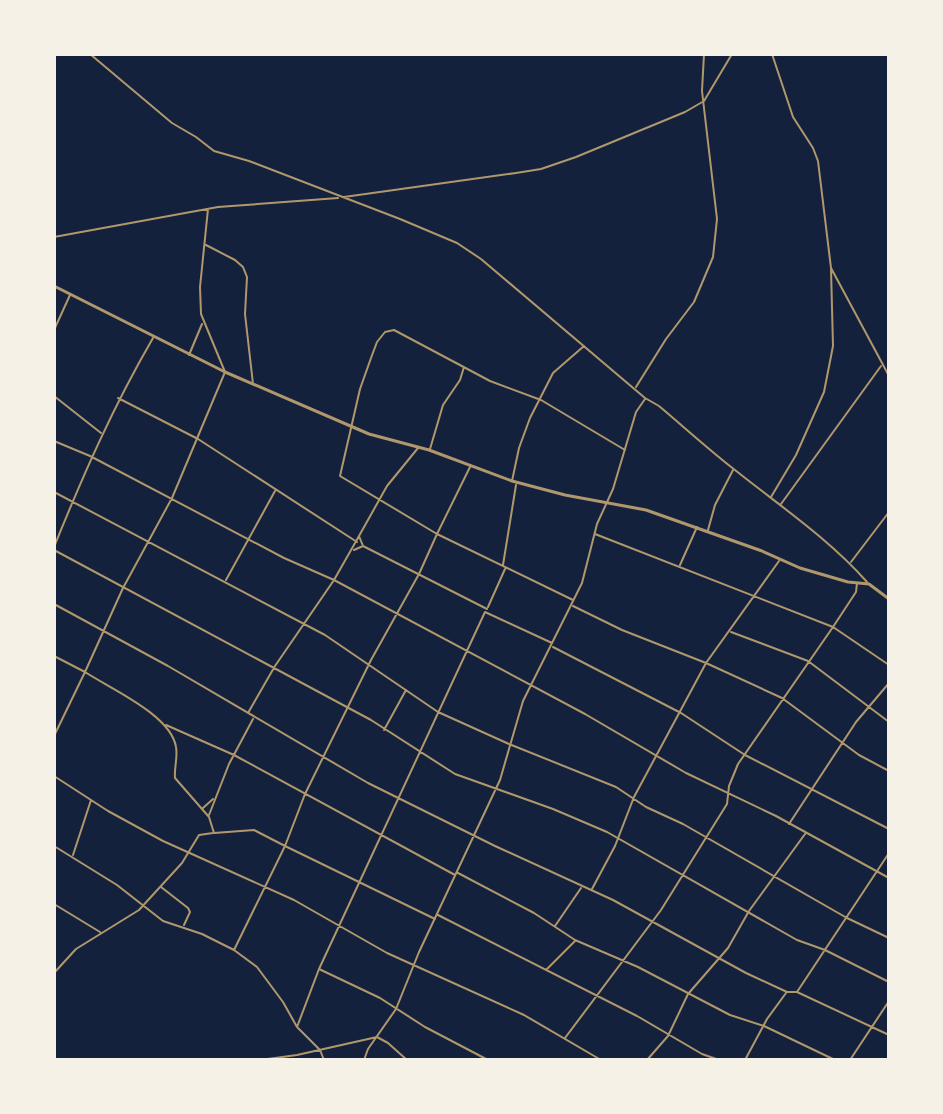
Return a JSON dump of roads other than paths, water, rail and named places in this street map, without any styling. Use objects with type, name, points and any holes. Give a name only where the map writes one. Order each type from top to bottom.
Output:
[{"type":"street","points":[[90,54],[172,123],[214,151],[249,161],[400,219],[457,243],[481,259],[645,398],[780,504],[889,599]]},
{"type":"street","points":[[636,388],[694,302],[713,257],[717,219],[702,81],[704,54]]},
{"type":"street","points":[[54,237],[208,209],[340,198],[541,169],[609,144],[704,101],[732,54]]},
{"type":"street","points":[[771,497],[796,455],[824,392],[833,346],[831,268],[818,161],[793,117],[772,54]]},
{"type":"street","points":[[54,736],[123,588],[172,498],[225,372],[203,323],[200,287],[208,209]]},
{"type":"street","points":[[205,245],[235,260],[243,267],[247,277],[245,314],[253,385]]},
{"type":"street","points":[[831,268],[889,376]]},
{"type":"street","points":[[54,286],[153,338],[353,428],[429,450],[514,482],[646,510],[708,531],[779,561],[869,584]]},
{"type":"street","points":[[54,330],[70,295]]},
{"type":"street","points":[[189,355],[203,323]]},
{"type":"street","points":[[574,601],[437,534],[340,476],[360,389],[377,342],[385,332],[394,330],[490,381],[541,400],[625,450]]},
{"type":"street","points":[[153,338],[118,398],[90,456],[54,548],[348,707],[455,774],[553,809],[617,839],[797,940],[825,950],[889,982]]},
{"type":"street","points":[[297,1027],[319,969],[383,836],[504,567],[519,448],[530,418],[553,373],[585,346]]},
{"type":"street","points":[[780,504],[881,365]]},
{"type":"street","points":[[429,450],[443,405],[460,380],[465,366]]},
{"type":"street","points":[[54,396],[101,433]]},
{"type":"street","points":[[118,398],[198,439],[357,542]]},
{"type":"street","points":[[364,1060],[396,1009],[497,788],[529,684],[574,601],[587,564],[593,534],[608,503],[636,412],[645,398]]},
{"type":"street","points":[[54,441],[90,456],[248,539],[334,580],[729,795],[889,878]]},
{"type":"street","points":[[248,714],[275,666],[352,551],[393,478],[419,447]]},
{"type":"street","points":[[234,950],[285,846],[305,794],[369,663],[419,574],[470,466]]},
{"type":"street","points":[[708,531],[715,505],[733,469]]},
{"type":"street","points":[[226,581],[276,490]]},
{"type":"street","points":[[54,492],[303,624],[369,663],[438,712],[587,774],[634,797],[646,807],[889,938]]},
{"type":"street","points":[[850,563],[889,512]]},
{"type":"street","points":[[680,566],[697,527]]},
{"type":"street","points":[[593,534],[833,627],[889,665]]},
{"type":"street","points":[[359,536],[363,546],[681,713],[745,755],[889,829]]},
{"type":"street","points":[[352,551],[363,546]]},
{"type":"street","points":[[592,890],[634,797],[706,663],[779,561]]},
{"type":"street","points":[[564,1039],[684,875],[727,804],[729,786],[738,764],[833,627],[856,592],[857,583]]},
{"type":"street","points":[[54,604],[105,630],[368,783],[475,837],[592,890],[787,992],[797,992],[889,1035]]},
{"type":"street","points":[[572,605],[622,630],[706,663],[782,698],[859,755],[889,771]]},
{"type":"street","points":[[729,631],[808,661],[889,722]]},
{"type":"street","points":[[54,656],[85,672],[165,724],[234,755],[575,940],[623,960],[730,1015],[764,1026],[835,1060]]},
{"type":"street","points":[[789,824],[842,742],[889,683]]},
{"type":"street","points":[[384,730],[406,689]]},
{"type":"street","points":[[209,817],[234,755],[254,718]]},
{"type":"street","points":[[165,724],[176,744],[175,778],[209,817],[214,833]]},
{"type":"street","points":[[54,776],[108,811],[163,841],[265,886],[415,965],[524,1015],[601,1060]]},
{"type":"street","points":[[73,856],[92,798]]},
{"type":"street","points":[[202,809],[214,799]]},
{"type":"street","points":[[54,973],[56,967],[76,949],[144,904],[191,852],[199,835],[254,830],[435,919]]},
{"type":"street","points":[[647,1060],[668,1036],[688,994],[720,958],[749,911],[806,833]]},
{"type":"street","points":[[54,846],[144,904],[163,921],[234,950],[257,967],[297,1027],[320,1050],[324,1060]]},
{"type":"street","points":[[797,992],[889,853]]},
{"type":"street","points":[[160,886],[188,908],[190,912],[183,927]]},
{"type":"street","points":[[555,927],[581,887]]},
{"type":"street","points":[[54,904],[101,933]]},
{"type":"street","points":[[438,915],[719,1060]]},
{"type":"street","points":[[546,970],[575,940]]},
{"type":"street","points":[[319,969],[488,1060]]},
{"type":"street","points":[[745,1060],[755,1038],[787,992]]},
{"type":"street","points":[[850,1060],[889,1001]]},
{"type":"street","points":[[260,1060],[377,1037],[407,1060]]}]
